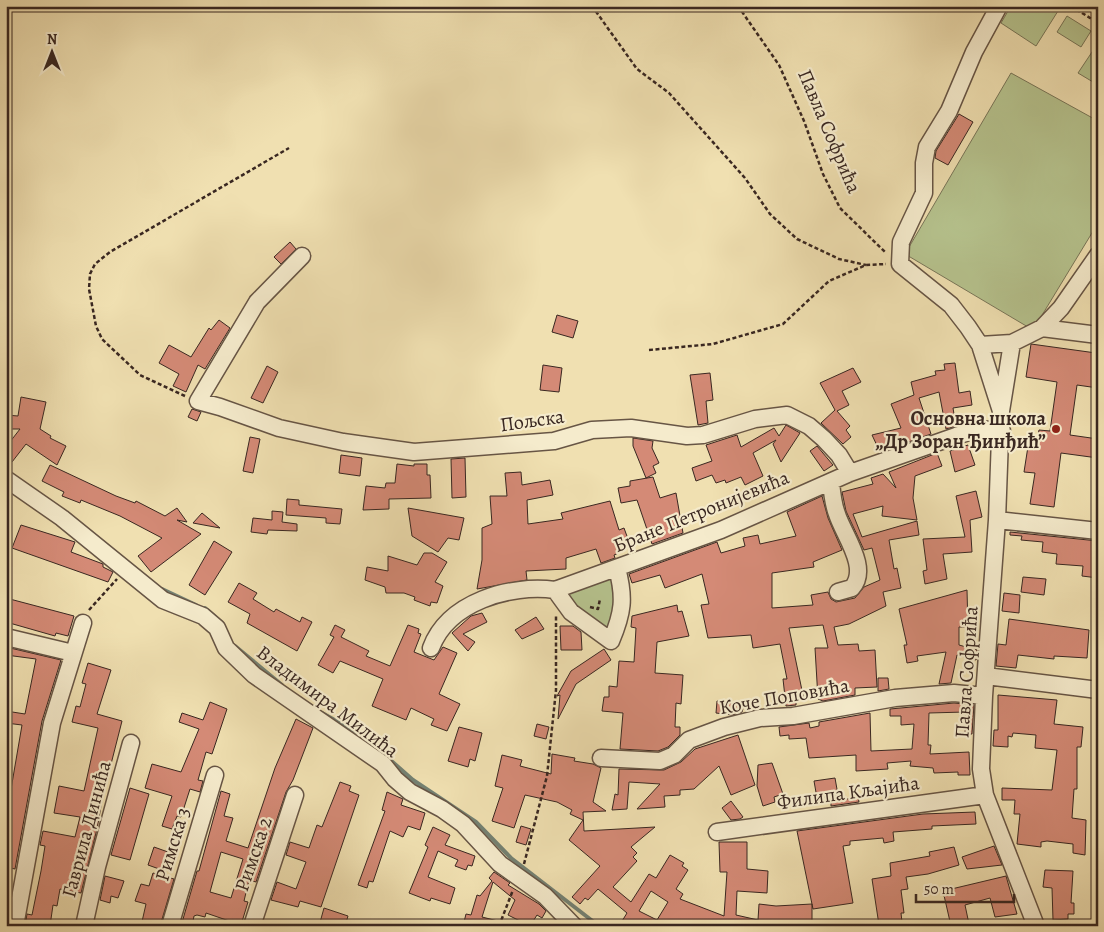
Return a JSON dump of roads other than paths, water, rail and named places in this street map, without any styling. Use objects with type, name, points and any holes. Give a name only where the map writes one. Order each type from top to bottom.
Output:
[{"type":"street","name":"Павла Софрића","points":[[998,6],[974,52],[949,111],[927,147],[924,163],[924,193],[902,242],[900,264],[951,305],[980,345],[1001,411]]},
{"type":"street","points":[[980,345],[1012,343],[1042,328],[1062,308],[1098,255]]},
{"type":"street","name":"Пољска","points":[[302,256],[257,302],[198,401],[279,428],[343,442],[414,452],[554,441],[592,430],[631,428],[687,436],[703,435],[755,419],[786,415],[809,426],[824,439],[839,455],[850,473]]},
{"type":"street","points":[[1042,328],[1098,335]]},
{"type":"street","name":"Павла Софрића","points":[[1012,343],[1001,411],[1002,431],[984,696],[981,769],[985,794],[1036,926]]},
{"type":"street","name":"Бране Петронијевића","points":[[431,648],[444,624],[456,614],[474,604],[513,591],[543,588],[555,590],[721,530],[850,473],[967,432],[979,429],[1002,431]]},
{"type":"street","name":"Владимира Милића","points":[[6,479],[62,518],[163,600],[203,616],[217,628],[226,648],[254,675],[289,701],[383,764],[395,779],[410,792],[442,809],[463,824],[500,864],[545,896],[574,926]]},
{"type":"street","points":[[831,482],[837,515],[854,554],[858,574],[852,588],[838,592]]},
{"type":"street","points":[[997,520],[1098,531]]},
{"type":"street","points":[[555,590],[571,612],[611,641],[621,619],[623,606],[622,587],[617,568]]},
{"type":"street","points":[[15,926],[52,723],[82,623]]},
{"type":"street","points":[[6,637],[74,653]]},
{"type":"street","points":[[986,676],[1098,690]]},
{"type":"street","name":"Коче Поповића","points":[[601,758],[660,761],[674,755],[688,740],[724,727],[760,718],[793,716],[895,698],[954,693],[984,696]]},
{"type":"street","name":"Гаврила Динића","points":[[84,926],[97,867],[131,743]]},
{"type":"street","name":"Римска 3","points":[[170,926],[215,775]]},
{"type":"street","name":"Филипа Кљајића","points":[[717,832],[985,794]]},
{"type":"street","name":"Римска 2","points":[[252,926],[295,795]]},
{"type":"waterway","points":[[162,589],[196,605]]},
{"type":"waterway","points":[[205,608],[222,623]]},
{"type":"waterway","points":[[235,646],[282,685]]},
{"type":"waterway","points":[[322,713],[362,735],[413,780],[476,822],[511,858],[599,926]]},
{"type":"place","name":"Основна школа „Др Зоран Ђинђић”","points":[[1056,429]]}]
